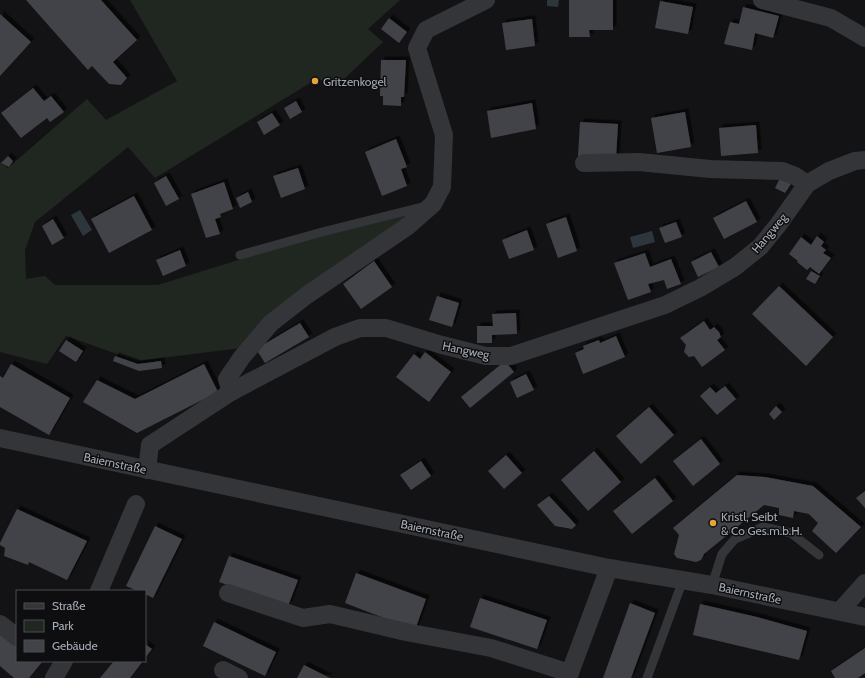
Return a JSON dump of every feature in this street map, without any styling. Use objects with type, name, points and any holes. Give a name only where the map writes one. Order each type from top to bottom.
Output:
[{"type":"street","points":[[231,392],[227,379],[242,357],[271,323],[307,295],[408,226],[433,204],[442,188],[444,135],[417,48],[426,30],[486,0]]},
{"type":"street","points":[[762,0],[831,18],[865,38]]},
{"type":"street","name":"Hangweg","points":[[147,470],[150,445],[231,392],[335,337],[360,328],[386,328],[442,345],[486,356],[511,356],[665,305],[717,278],[735,267],[760,247],[778,225],[807,184],[829,171],[855,161],[865,160]]},
{"type":"street","points":[[584,163],[639,162],[710,169],[782,171],[795,176],[807,184]]},
{"type":"street","name":"Baiernstraße","points":[[0,438],[609,568],[712,585],[865,617]]},
{"type":"street","points":[[99,590],[136,504]]},
{"type":"street","points":[[228,593],[303,618],[330,614],[406,632],[491,648],[569,675],[609,568]]},
{"type":"street","points":[[840,611],[865,583]]},
{"type":"street","points":[[0,624],[16,636]]},
{"type":"street","points":[[223,670],[239,678]]},
{"type":"lane","points":[[240,255],[322,232],[433,204]]},
{"type":"lane","points":[[712,585],[722,554],[735,539],[763,527],[790,533],[819,556]]},
{"type":"lane","points":[[647,678],[683,580]]},
{"type":"green space","points":[[130,0],[400,0],[368,29],[383,42],[341,82],[315,80],[155,178],[128,147],[35,222],[25,250],[26,279],[45,276],[55,285],[158,285],[312,237],[414,213],[241,348],[137,361],[66,336],[47,364],[0,352],[0,162],[8,168],[87,99],[106,120],[177,81]]},
{"type":"shaded area","points":[[547,0],[559,0],[558,7],[547,6]]},
{"type":"shaded area","points":[[80,210],[92,230],[83,236],[71,215]]},
{"type":"shaded area","points":[[652,231],[655,242],[633,248],[630,237]]},
{"type":"building","points":[[26,0],[101,0],[137,40],[113,62],[127,78],[121,85],[109,84],[92,66],[88,70]]},
{"type":"building","points":[[569,0],[613,0],[613,30],[589,30],[590,37],[569,37]]},
{"type":"building","points":[[660,1],[693,7],[688,34],[655,28]]},
{"type":"building","points":[[743,7],[779,16],[773,38],[755,33],[752,50],[724,44],[730,22],[739,24]]},
{"type":"building","points":[[0,14],[31,42],[0,76]]},
{"type":"building","points":[[389,18],[407,32],[399,43],[381,29]]},
{"type":"building","points":[[532,19],[535,46],[506,50],[502,23]]},
{"type":"building","points":[[381,60],[406,60],[404,97],[401,97],[401,106],[383,105],[383,96],[380,96]]},
{"type":"building","points":[[33,88],[44,101],[51,96],[64,112],[50,122],[47,118],[21,138],[1,113]]},
{"type":"building","points":[[296,101],[302,112],[290,119],[284,108]]},
{"type":"building","points":[[532,103],[536,129],[491,138],[487,111]]},
{"type":"building","points":[[685,112],[691,147],[657,153],[651,118]]},
{"type":"building","points":[[272,113],[280,125],[264,135],[257,122]]},
{"type":"building","points":[[580,122],[618,124],[616,158],[578,156]]},
{"type":"building","points":[[756,125],[758,153],[721,156],[719,128]]},
{"type":"building","points":[[396,139],[407,167],[401,169],[407,186],[382,196],[365,152]]},
{"type":"building","points":[[8,156],[13,161],[9,167],[1,163]]},
{"type":"building","points":[[298,168],[305,189],[281,198],[273,176]]},
{"type":"building","points":[[166,176],[179,199],[166,206],[154,183]]},
{"type":"building","points":[[780,178],[791,184],[785,193],[775,188]]},
{"type":"building","points":[[224,182],[233,209],[220,214],[221,217],[215,219],[220,234],[206,238],[191,194]]},
{"type":"building","points":[[248,192],[252,202],[240,208],[236,198]]},
{"type":"building","points":[[134,196],[152,230],[109,253],[91,219]]},
{"type":"building","points":[[746,201],[757,222],[724,239],[713,218]]},
{"type":"building","points":[[566,217],[577,251],[558,258],[546,224]]},
{"type":"building","points":[[53,219],[64,238],[52,245],[42,226]]},
{"type":"building","points":[[676,222],[682,237],[665,243],[659,228]]},
{"type":"building","points":[[527,230],[534,250],[509,259],[502,240]]},
{"type":"building","points":[[817,236],[824,242],[821,246],[826,250],[823,253],[831,258],[819,274],[810,267],[807,270],[789,254],[801,237],[811,245]]},
{"type":"building","points":[[180,250],[186,266],[163,276],[156,260]]},
{"type":"building","points":[[711,252],[719,267],[698,277],[691,262]]},
{"type":"building","points":[[645,253],[650,267],[671,259],[681,284],[667,289],[664,280],[648,284],[651,292],[628,300],[614,263]]},
{"type":"building","points":[[374,261],[392,287],[361,309],[343,284]]},
{"type":"building","points":[[811,271],[820,276],[815,284],[806,279]]},
{"type":"building","points":[[779,286],[833,337],[806,366],[752,314]]},
{"type":"building","points":[[437,296],[459,303],[452,327],[429,320]]},
{"type":"building","points":[[516,313],[517,334],[492,335],[492,343],[477,343],[477,326],[493,326],[492,314]]},
{"type":"building","points":[[704,321],[710,330],[714,327],[719,332],[721,337],[717,340],[725,350],[702,367],[694,356],[689,357],[684,352],[686,345],[680,338]]},
{"type":"building","points":[[300,323],[309,337],[265,363],[256,349]]},
{"type":"building","points":[[616,336],[625,357],[583,374],[575,353],[584,349],[583,346],[599,340],[600,343]]},
{"type":"building","points":[[66,340],[83,351],[76,362],[59,351]]},
{"type":"building","points":[[425,352],[451,372],[429,402],[396,377],[414,354],[420,359]]},
{"type":"building","points":[[115,356],[138,364],[161,361],[162,368],[139,371],[113,361]]},
{"type":"building","points":[[505,361],[514,372],[470,408],[461,397]]},
{"type":"building","points":[[11,364],[70,398],[49,435],[0,407],[0,376],[3,378]]},
{"type":"building","points":[[204,364],[218,392],[137,433],[83,402],[97,380],[135,399]]},
{"type":"building","points":[[526,374],[534,390],[517,398],[510,382]]},
{"type":"building","points":[[725,386],[736,399],[717,415],[700,396],[710,387],[716,393]]},
{"type":"building","points":[[776,406],[782,412],[774,420],[769,414]]},
{"type":"building","points":[[649,407],[674,435],[641,464],[616,436]]},
{"type":"building","points":[[701,439],[720,464],[693,486],[673,461]]},
{"type":"building","points":[[594,451],[621,482],[588,511],[561,480]]},
{"type":"building","points":[[506,455],[522,473],[504,489],[488,471]]},
{"type":"building","points":[[421,461],[431,476],[411,490],[400,475]]},
{"type":"building","points":[[737,475],[765,477],[813,486],[861,527],[836,553],[812,531],[818,523],[809,514],[794,511],[793,518],[779,515],[779,508],[764,505],[704,554],[701,560],[696,562],[677,558],[674,554],[679,535],[673,528]]},
{"type":"building","points":[[655,478],[673,501],[632,534],[613,511]]},
{"type":"building","points":[[865,491],[865,508],[856,498]]},
{"type":"building","points":[[549,496],[576,525],[572,529],[555,526],[537,505]]},
{"type":"building","points":[[17,509],[87,541],[67,580],[29,562],[28,565],[4,556],[5,548],[0,545],[0,543]]},
{"type":"building","points":[[155,526],[182,539],[153,598],[146,594],[146,590],[136,590],[126,586]]},
{"type":"building","points":[[229,556],[298,580],[288,606],[219,582]]},
{"type":"building","points":[[356,573],[426,599],[415,630],[345,603]]},
{"type":"building","points":[[480,598],[547,620],[537,649],[470,627]]},
{"type":"building","points":[[630,603],[655,613],[631,678],[603,678]]},
{"type":"building","points":[[700,604],[757,617],[807,631],[799,660],[693,635]]},
{"type":"building","points":[[214,622],[276,652],[265,676],[203,646]]},
{"type":"building","points":[[0,629],[16,641],[16,662],[42,662],[29,678],[14,678],[0,666]]},
{"type":"building","points":[[146,645],[152,649],[146,657]]},
{"type":"building","points":[[865,648],[865,673],[858,678],[835,678],[831,671]]},
{"type":"building","points":[[113,662],[142,662],[130,678],[100,678]]},
{"type":"building","points":[[304,665],[330,678],[297,678]]},
{"type":"place","name":"Gritzenkogel","points":[[315,81]]},
{"type":"place","name":"Kristl, Seibt & Co Ges.m.b.H.","points":[[713,523]]}]
